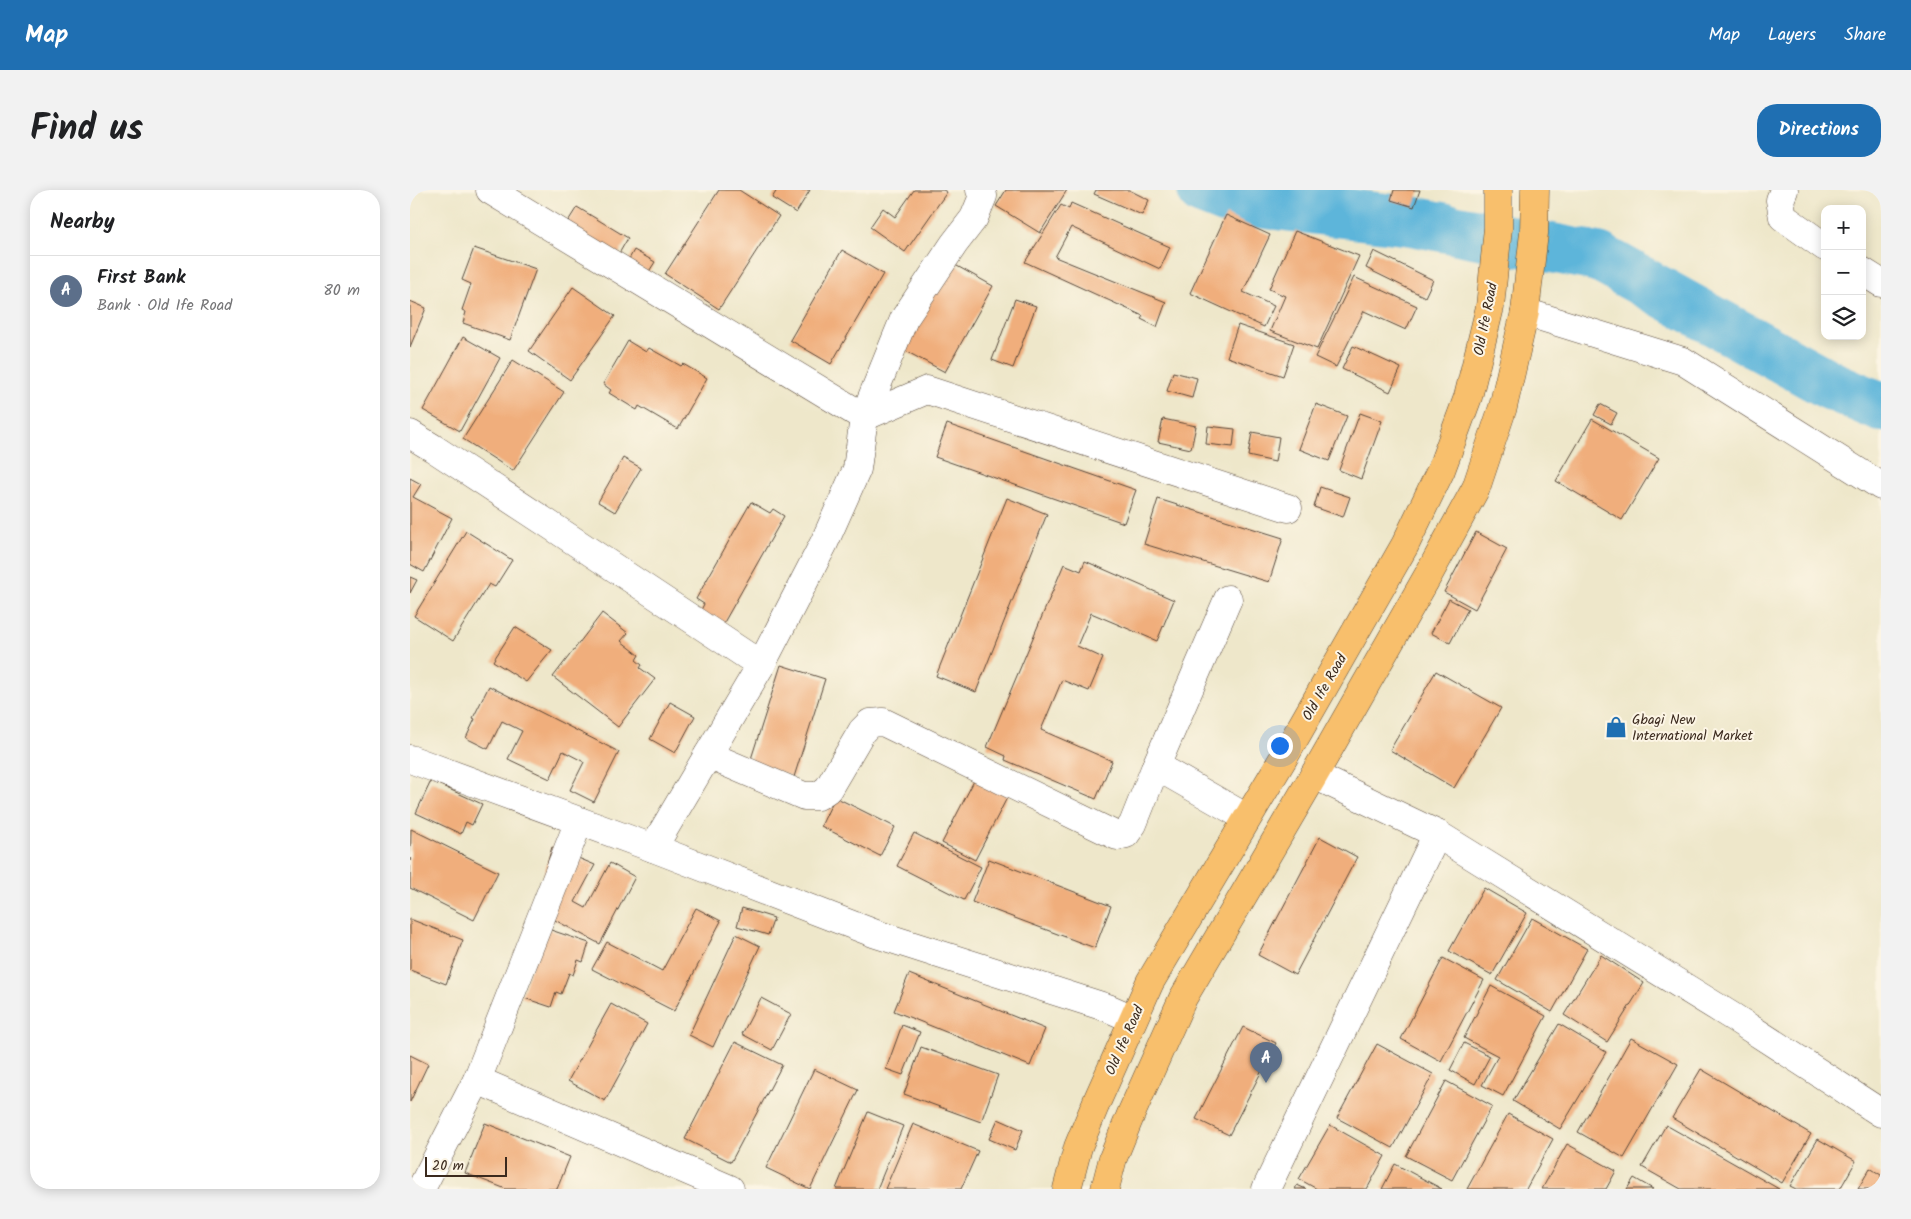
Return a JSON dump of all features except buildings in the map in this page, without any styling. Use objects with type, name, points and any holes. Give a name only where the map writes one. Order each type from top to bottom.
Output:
[{"type":"main road","points":[[1105,1189],[1113,1158],[1183,998],[1426,581],[1476,488],[1504,407],[1525,312],[1534,233],[1535,193],[1499,192]]},
{"type":"main road","name":"Old Ife Road","points":[[1067,1189],[1078,1147],[1150,982],[1248,818],[1405,545],[1441,470],[1468,397],[1490,307],[1498,228],[1499,192]]},
{"type":"main road","points":[[1441,470],[1476,488]]},
{"type":"street","points":[[490,190],[528,199],[864,417]]},
{"type":"street","points":[[653,848],[760,665],[824,543],[857,468],[864,417],[904,319],[954,244],[974,218],[983,196],[980,190]]},
{"type":"street","points":[[1784,190],[1780,200],[1783,217],[1821,244]]},
{"type":"street","points":[[1866,274],[1881,283]]},
{"type":"street","points":[[1525,312],[1683,361],[1881,486]]},
{"type":"street","points":[[864,417],[927,390],[1288,508]]},
{"type":"street","points":[[410,434],[472,473],[760,665]]},
{"type":"street","points":[[708,754],[804,796],[818,796],[828,789],[862,731],[870,723],[883,722],[1117,836],[1126,834],[1133,824],[1228,599]]},
{"type":"street","points":[[410,758],[653,848],[876,934],[1108,1008],[1133,1019]]},
{"type":"street","points":[[1156,766],[1248,818]]},
{"type":"street","points":[[1314,775],[1437,834],[1732,1017],[1881,1113]]},
{"type":"street","points":[[421,1189],[477,1080],[579,821]]},
{"type":"street","points":[[1266,1189],[1437,834]]},
{"type":"street","points":[[477,1080],[730,1189]]},
{"type":"waterway","points":[[1202,190],[1225,199],[1411,221],[1598,257],[1830,385],[1881,407]]},
{"type":"place","name":"Gbagi New International Market","points":[[1616,727]]},
{"type":"place","name":"First Bank","points":[[1266,1083]]}]
